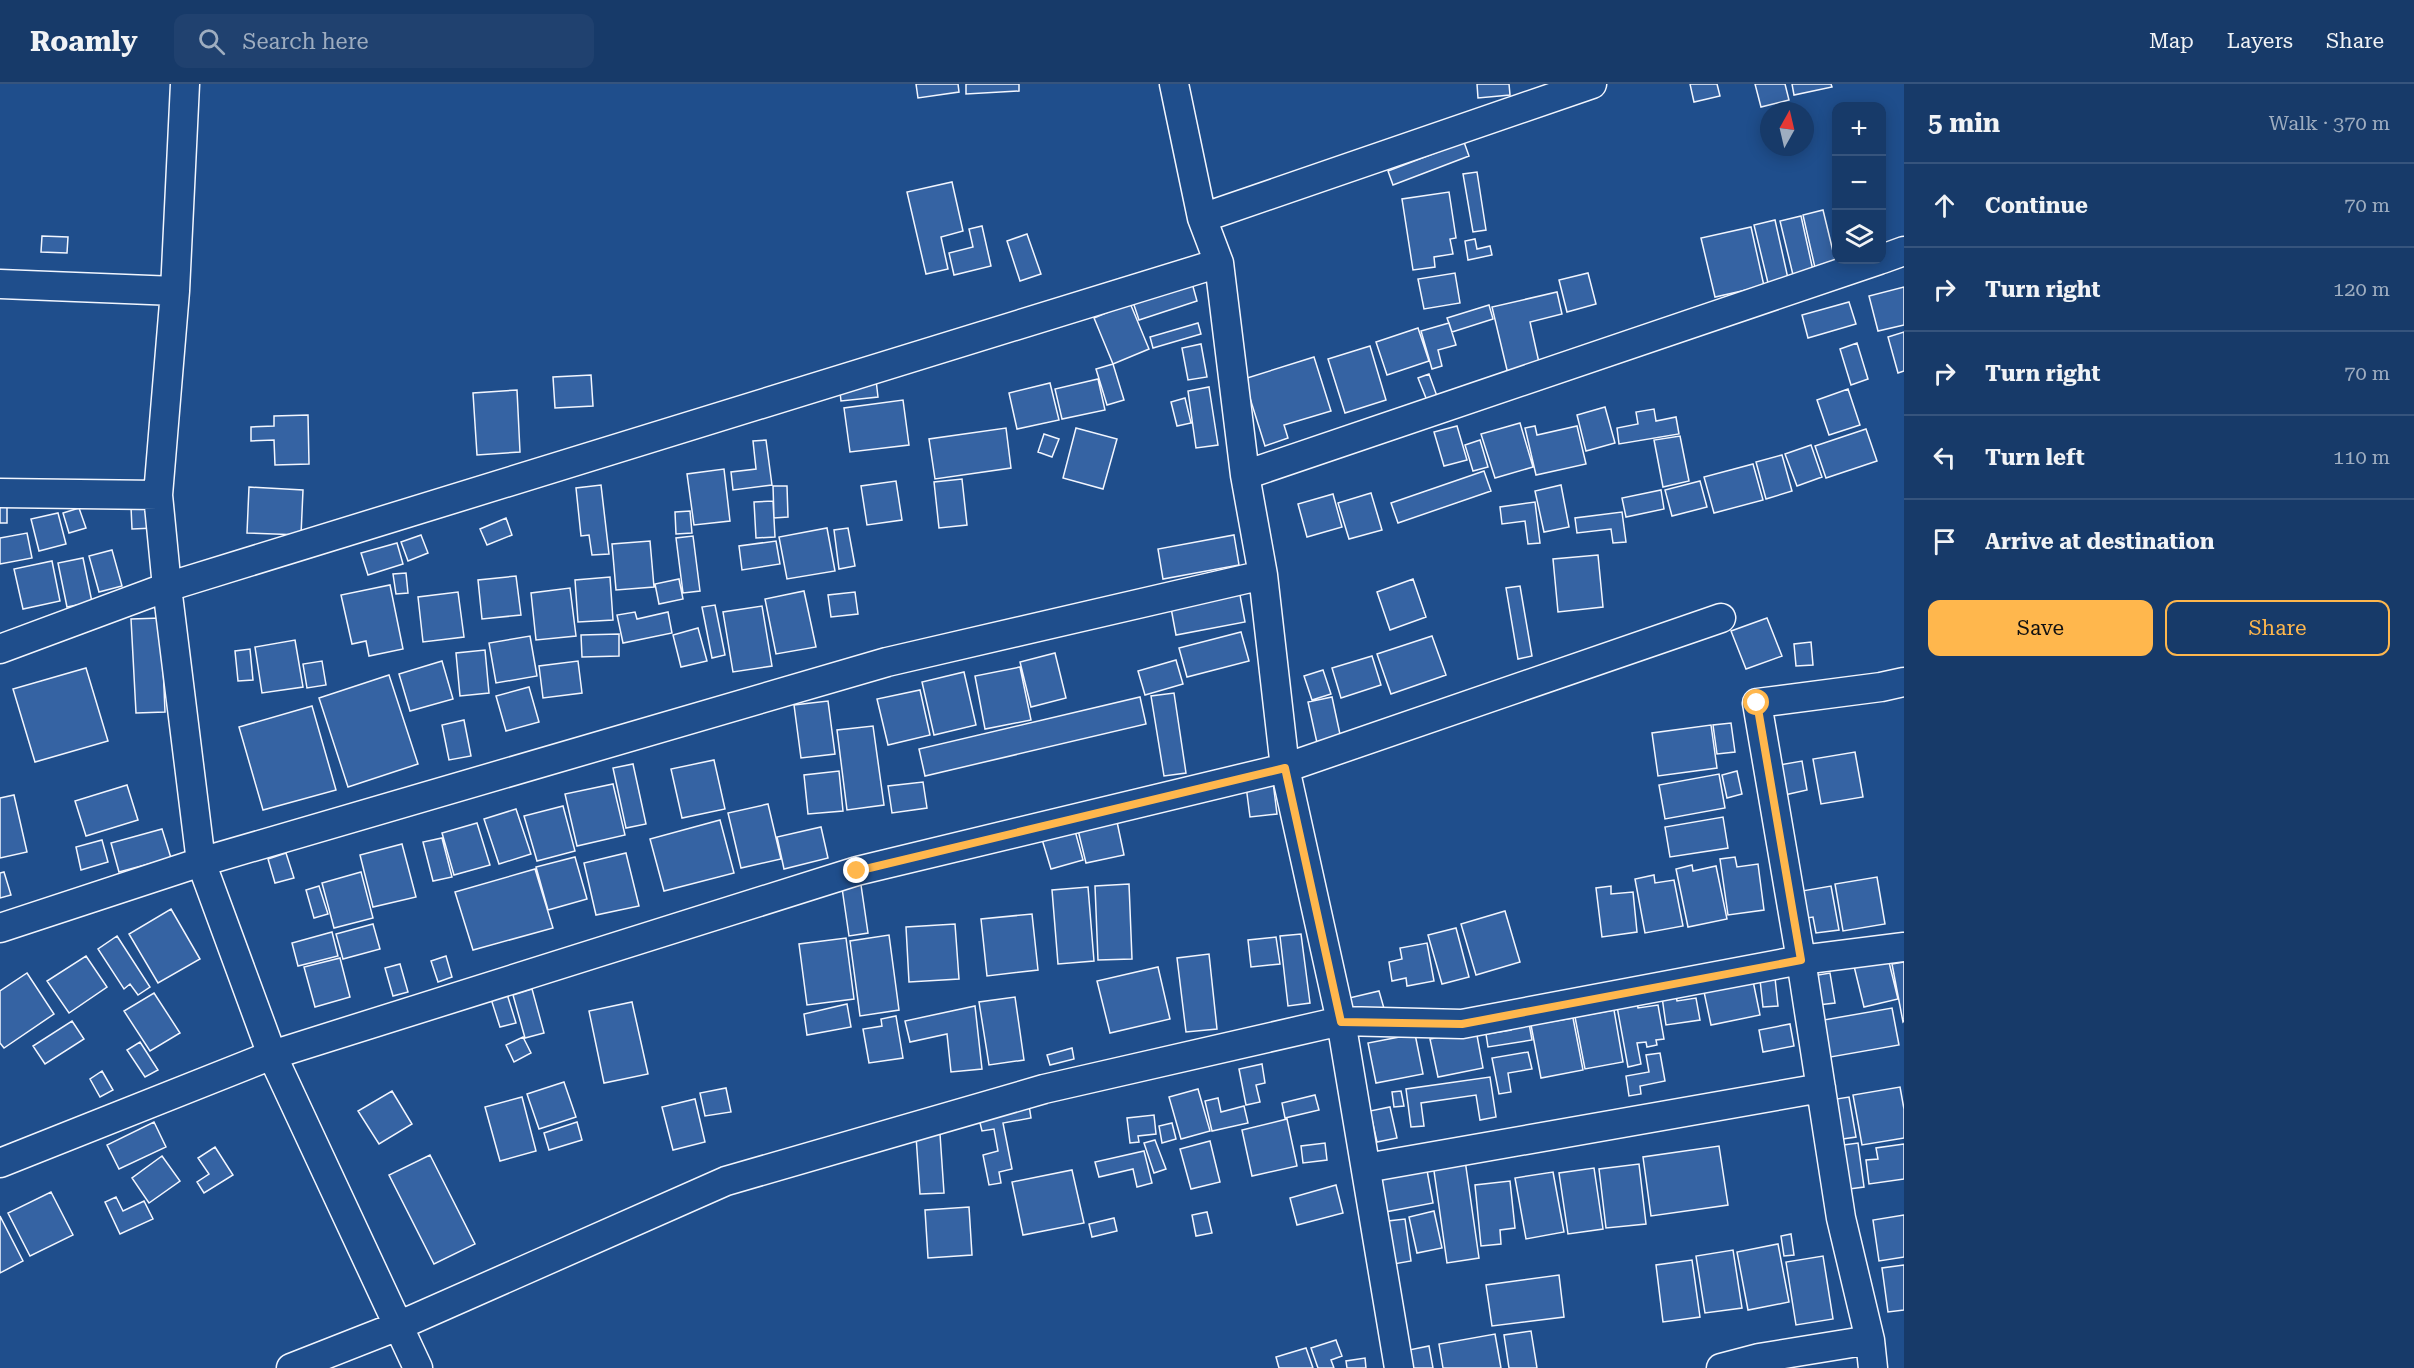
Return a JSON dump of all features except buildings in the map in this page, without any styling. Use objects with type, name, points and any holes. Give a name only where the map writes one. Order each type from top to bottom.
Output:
[{"type":"street","points":[[185,84],[175,291],[158,495],[201,862],[272,1055],[418,1368]]},
{"type":"street","points":[[1174,84],[1202,218],[1219,263],[1245,475],[1263,575],[1285,768],[1341,1022],[1399,1368]]},
{"type":"street","points":[[1202,218],[1592,84]]},
{"type":"street","points":[[1886,257],[1904,251]]},
{"type":"street","points":[[0,649],[167,587],[1219,263]]},
{"type":"street","points":[[1245,475],[1865,264]]},
{"type":"street","points":[[0,284],[175,291]]},
{"type":"street","points":[[0,493],[158,495]]},
{"type":"street","points":[[0,928],[201,862],[887,662],[1263,575]]},
{"type":"street","points":[[0,1164],[272,1055],[857,871],[1285,768],[1721,618]]},
{"type":"street","points":[[1873,1368],[1870,1340],[1840,1218],[1801,960],[1757,703],[1881,687],[1904,681]]},
{"type":"street","points":[[291,1368],[398,1326],[726,1181],[1044,1089],[1341,1022],[1462,1024],[1801,960],[1904,947]]},
{"type":"street","points":[[1366,1168],[1821,1088]]},
{"type":"street","points":[[1720,1368],[1759,1358],[1870,1340]]},
{"type":"route","points":[[857,871],[1285,768],[1341,1022],[1462,1024],[1801,960],[1757,703]]}]
